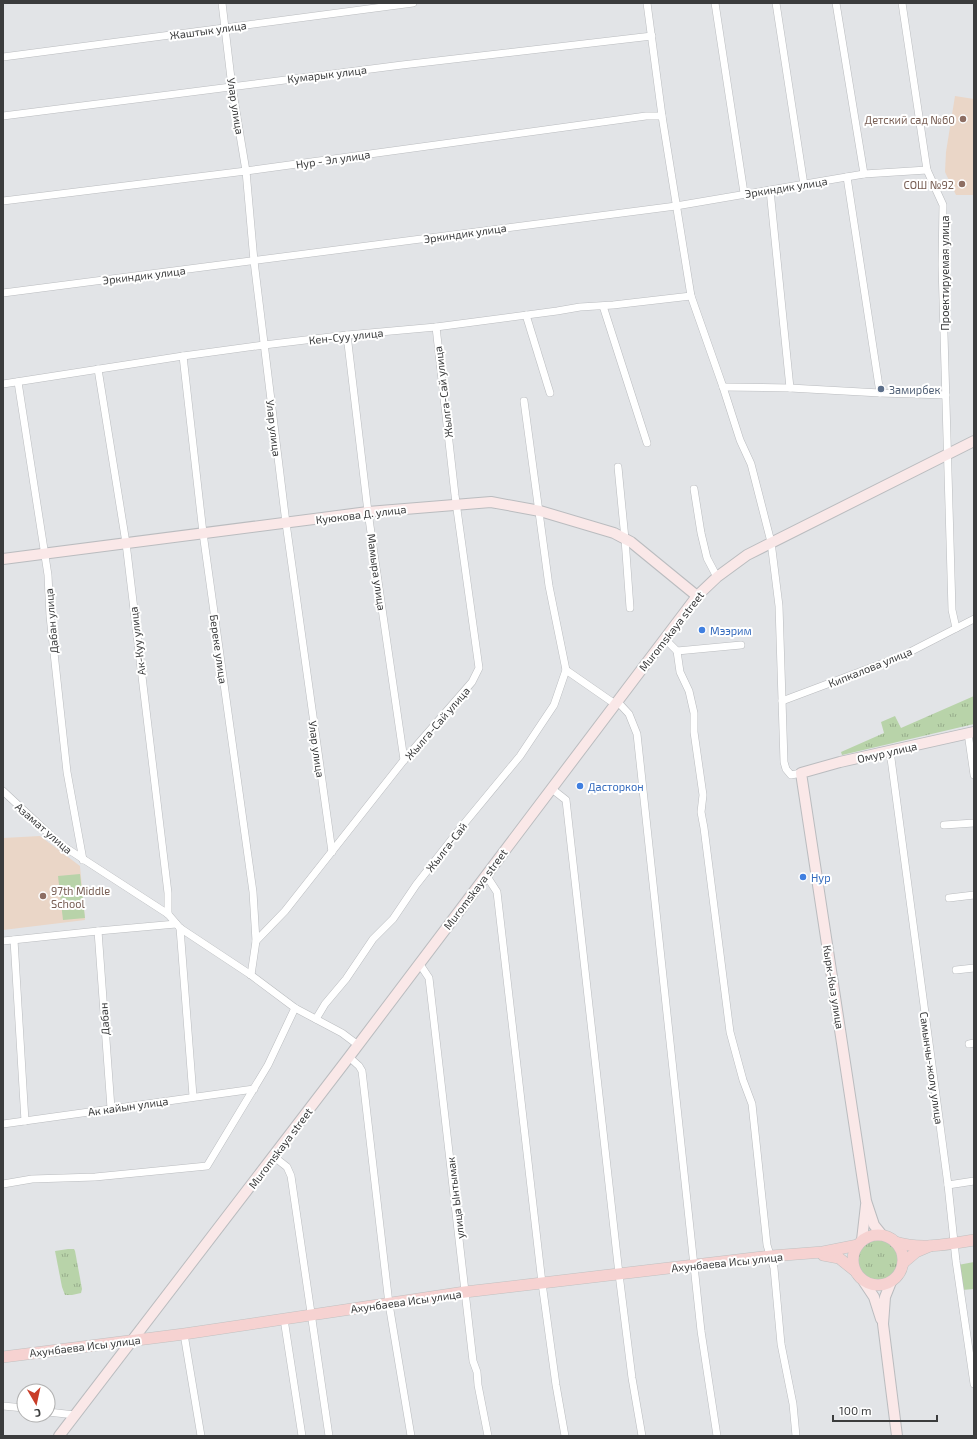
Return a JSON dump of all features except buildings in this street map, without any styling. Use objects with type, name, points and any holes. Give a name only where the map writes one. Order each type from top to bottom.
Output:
[{"type":"main road","points":[[896,1242],[902,1251],[903,1263],[899,1274],[891,1282],[880,1286],[872,1285],[864,1282],[858,1277],[854,1270],[852,1258],[860,1243],[871,1236],[882,1235],[902,1244],[930,1246],[974,1240]]},
{"type":"main road","name":"Ахунбаева Исы улица","points":[[4,1356],[184,1334],[465,1292],[771,1256],[833,1251],[860,1243]]},
{"type":"main road","points":[[903,1263],[916,1252],[930,1246]]},
{"type":"main road","name":"Ахунбаева Исы улица","points":[[806,1254],[839,1258],[854,1270]]},
{"type":"street","name":"Улар улица","points":[[222,3],[232,86],[246,171],[254,261],[286,523],[332,852]]},
{"type":"street","name":"Жаштык улица","points":[[3,57],[413,3]]},
{"type":"street","points":[[648,3],[662,116],[690,296],[723,387],[740,440],[751,464],[771,542],[779,606],[784,762],[786,769],[791,775],[801,773]]},
{"type":"street","points":[[715,3],[744,193]]},
{"type":"street","points":[[776,3],[804,184]]},
{"type":"street","points":[[836,3],[864,174]]},
{"type":"street","name":"Проектируемая улица","points":[[902,3],[927,170],[943,205],[942,265],[948,453]]},
{"type":"street","name":"Кумарык улица","points":[[3,116],[418,63],[652,36]]},
{"type":"street","name":"Нур - Эл улица","points":[[3,201],[246,171],[646,116],[662,116]]},
{"type":"street","name":"Эркиндик улица","points":[[3,293],[676,206],[744,193],[864,174],[927,170]]},
{"type":"street","points":[[847,177],[880,393]]},
{"type":"street","points":[[770,190],[790,388]]},
{"type":"street","name":"Кен-Суу улица","points":[[3,384],[264,345],[348,335],[436,327],[580,307],[603,306],[690,296]]},
{"type":"street","points":[[603,306],[647,443]]},
{"type":"street","points":[[526,315],[550,393]]},
{"type":"street","name":"Жылга-Сай улица","points":[[256,941],[285,911],[404,760],[472,682],[479,668],[456,504],[436,327]]},
{"type":"street","name":"Мамыра улица","points":[[348,335],[368,512],[404,760]]},
{"type":"street","name":"Береке улица","points":[[183,356],[203,533],[254,892],[256,941]]},
{"type":"street","name":"Ак-Куу улица","points":[[98,369],[126,543],[168,893],[168,914]]},
{"type":"street","name":"Дабан улица","points":[[18,382],[48,575],[50,616],[67,772],[84,860]]},
{"type":"street","points":[[723,387],[790,388],[946,396]]},
{"type":"street","points":[[524,401],[549,586],[566,670],[616,702],[629,714],[637,734],[701,1331],[717,1436]]},
{"type":"street","name":"Muromskaya street","points":[[59,1436],[552,790],[616,702],[697,596],[717,577],[747,555],[974,440]]},
{"type":"street","points":[[948,453],[952,610],[956,628]]},
{"type":"street","points":[[618,466],[630,608]]},
{"type":"street","points":[[694,489],[707,558],[717,577]]},
{"type":"street","name":"Куюкова Д. улица","points":[[3,560],[368,512],[491,502],[540,511],[614,533],[631,542],[697,596]]},
{"type":"street","name":"Кипкалова улица","points":[[782,701],[902,656],[974,619]]},
{"type":"street","points":[[665,639],[678,651],[680,672],[689,691],[694,714],[694,732],[703,795],[701,812],[730,1032],[743,1080],[752,1104],[767,1245],[774,1268],[781,1344],[793,1404],[796,1436]]},
{"type":"street","points":[[678,651],[741,645]]},
{"type":"street","name":"Жылга-Сай","points":[[316,1019],[325,1004],[346,979],[373,939],[393,919],[416,885],[520,756],[554,705],[566,670]]},
{"type":"street","points":[[971,733],[974,775]]},
{"type":"street","name":"Омур улица","points":[[801,773],[971,733]]},
{"type":"street","name":"Самынчы-жолу улица","points":[[890,751],[948,1185],[954,1243],[974,1384]]},
{"type":"street","name":"Кырк-Кыз улица","points":[[801,773],[866,1201],[874,1225],[882,1235]]},
{"type":"street","points":[[552,790],[566,800],[618,1274],[632,1378],[642,1436]]},
{"type":"street","name":"Азамат улица","points":[[3,791],[60,844],[168,914],[178,926],[251,975],[295,1008],[342,1033],[358,1045]]},
{"type":"street","points":[[944,826],[974,823]]},
{"type":"street","points":[[486,875],[497,892],[542,1283],[556,1385],[565,1436]]},
{"type":"street","points":[[949,898],[974,895]]},
{"type":"street","points":[[3,941],[98,931],[178,926],[193,1096]]},
{"type":"street","name":"Дабан","points":[[98,931],[111,1108]]},
{"type":"street","points":[[14,940],[25,1120]]},
{"type":"street","points":[[251,975],[256,941]]},
{"type":"street","name":"улица Ынтымак","points":[[419,963],[429,978],[473,1361],[477,1372],[478,1385],[488,1436]]},
{"type":"street","points":[[956,970],[974,968]]},
{"type":"street","points":[[3,1184],[32,1179],[95,1177],[207,1166],[268,1065],[295,1008]]},
{"type":"street","points":[[349,1057],[359,1066],[362,1071],[389,1304],[411,1436]]},
{"type":"street","name":"Ак кайын улица","points":[[3,1124],[193,1096],[254,1089]]},
{"type":"street","points":[[273,1156],[287,1167],[291,1176],[329,1436]]},
{"type":"street","points":[[948,1185],[974,1181]]},
{"type":"street","name":"Кырк-Кыз улица","points":[[860,1243],[866,1201]]},
{"type":"street","points":[[864,1282],[874,1297],[883,1324],[897,1436]]},
{"type":"street","points":[[883,1324],[885,1297],[891,1282]]},
{"type":"street","points":[[284,1319],[302,1436]]},
{"type":"street","points":[[184,1334],[200,1436]]},
{"type":"street","points":[[3,1406],[16,1407]]},
{"type":"street","points":[[56,1413],[75,1415]]},
{"type":"shaded area","points":[[955,96],[974,99],[974,195],[956,195],[945,172],[946,152]]},
{"type":"shaded area","name":"97th Middle School","points":[[40,836],[80,866],[85,920],[3,930],[3,838]]},
{"type":"green space","points":[[974,696],[974,724],[842,755],[841,752],[884,733],[881,722],[895,716],[901,728]]},
{"type":"green space","points":[[80,874],[85,918],[63,920],[58,876]]},
{"type":"green space","points":[[878,1239],[893,1245],[899,1260],[893,1275],[878,1281],[863,1275],[857,1260],[863,1245]]},
{"type":"green space","points":[[74,1249],[75,1251],[82,1289],[81,1293],[72,1295],[65,1295],[55,1251]]},
{"type":"green space","points":[[974,1262],[974,1289],[962,1290],[958,1265]]},
{"type":"place","name":"Детский сад №60","points":[[963,119]]},
{"type":"place","name":"СОШ №92","points":[[962,184]]},
{"type":"place","name":"Замирбек","points":[[881,389]]},
{"type":"place","name":"Мээрим","points":[[702,630]]},
{"type":"place","name":"Дасторкон","points":[[580,786]]},
{"type":"place","name":"Нур","points":[[803,877]]},
{"type":"place","name":"97th Middle School","points":[[43,896]]}]
